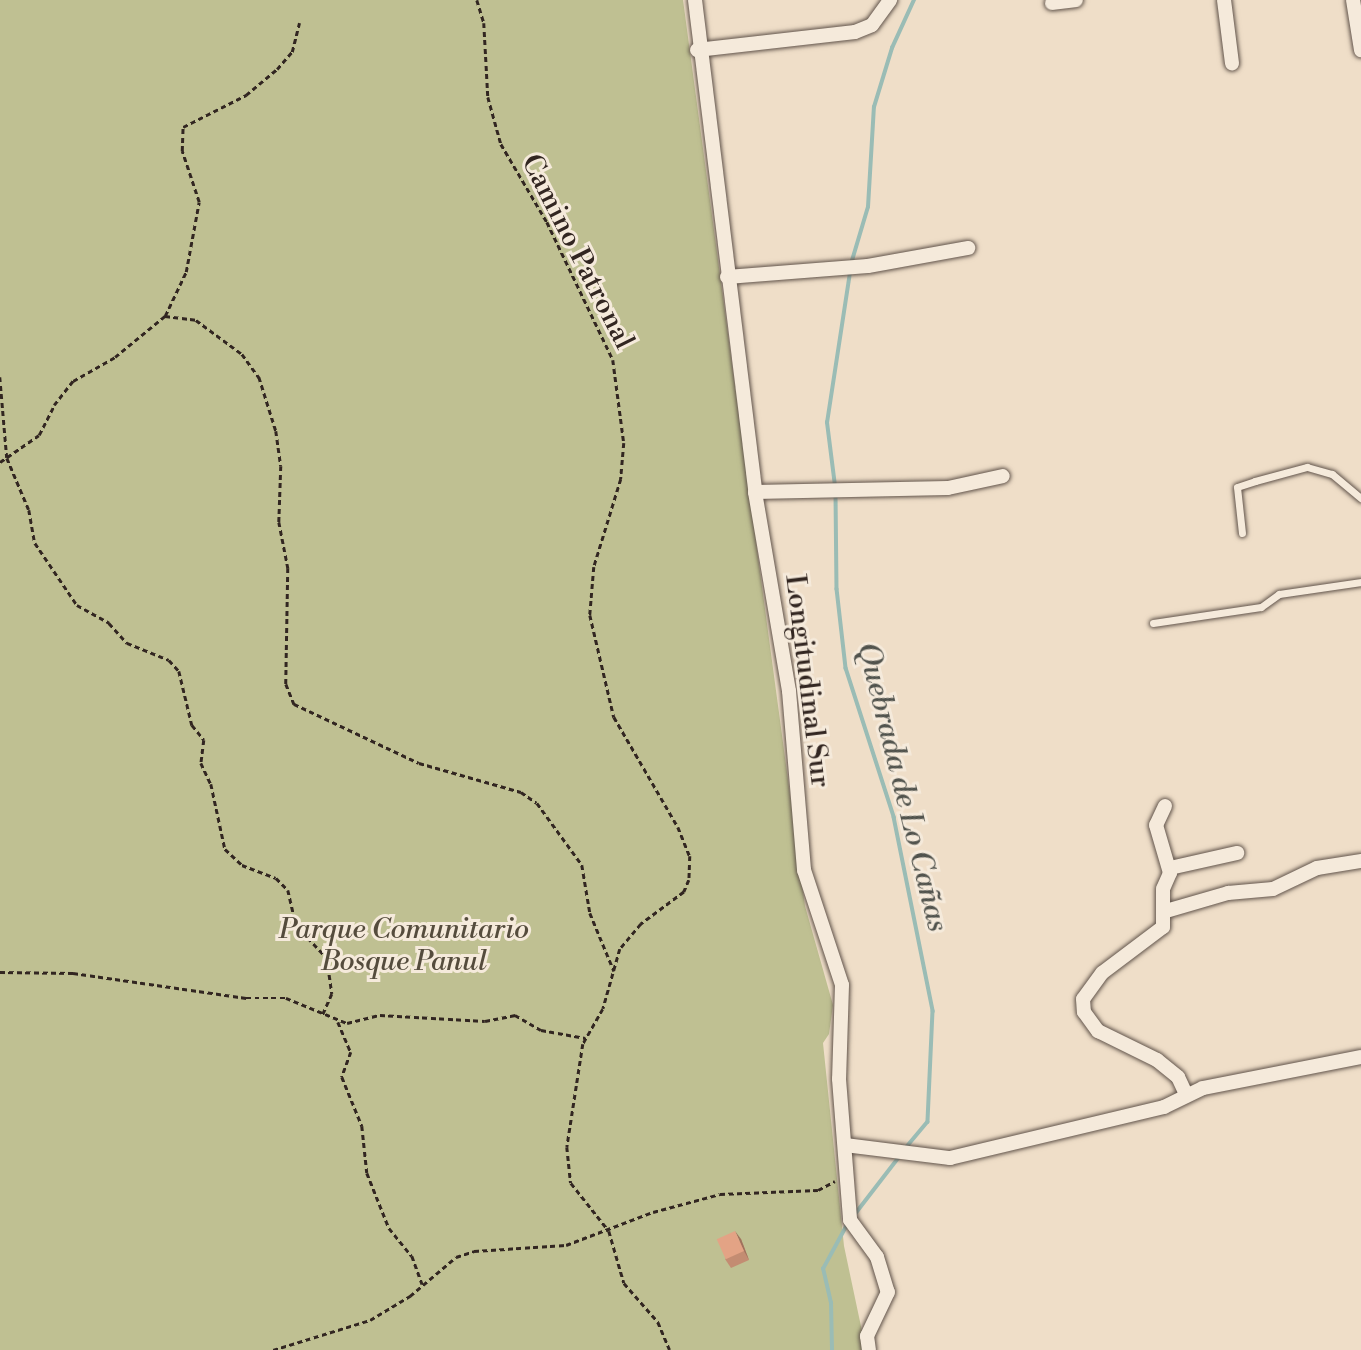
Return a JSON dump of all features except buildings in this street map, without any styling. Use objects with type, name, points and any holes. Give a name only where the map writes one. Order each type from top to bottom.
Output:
[{"type":"street","name":"Longitudinal Sur","points":[[695,0],[697,50],[755,492],[789,691],[804,870],[842,985],[839,1079],[849,1170],[850,1220],[877,1258],[888,1292],[867,1336],[869,1350]]},
{"type":"street","points":[[697,50],[855,32],[872,25],[890,0]]},
{"type":"street","points":[[1052,3],[1076,0]]},
{"type":"street","points":[[1224,0],[1232,63]]},
{"type":"street","points":[[1353,0],[1361,50]]},
{"type":"street","points":[[727,277],[868,266],[968,248]]},
{"type":"street","points":[[755,492],[845,493],[948,488],[1003,476]]},
{"type":"street","points":[[1165,806],[1156,836],[1170,868],[1163,889],[1166,911],[1163,927],[1102,973],[1083,999],[1084,1012],[1098,1031],[1157,1060],[1178,1077],[1186,1094]]},
{"type":"street","points":[[1170,868],[1237,853]]},
{"type":"street","points":[[1166,911],[1228,893],[1273,890],[1317,868],[1361,861]]},
{"type":"street","points":[[845,1146],[950,1158],[1164,1107],[1186,1094],[1361,1057]]},
{"type":"lane","points":[[1242,533],[1237,487],[1255,481],[1307,467],[1332,474],[1361,498]]},
{"type":"lane","points":[[1153,623],[1261,607],[1279,594],[1361,582]]},
{"type":"path","name":"Camino Patronal","points":[[477,0],[484,23],[488,97],[501,144],[547,222],[613,360],[624,443],[621,479],[594,567],[590,615],[614,718],[678,827],[690,856],[689,880],[684,892],[641,924],[620,950],[603,1009],[586,1038],[578,1064],[568,1171],[579,1196],[609,1231],[624,1283],[658,1322],[670,1350]]},
{"type":"path","points":[[0,461],[39,435],[54,405],[73,381],[115,357],[165,316],[186,272],[199,202],[183,150],[183,127],[246,95],[277,69],[292,52],[299,23]]},
{"type":"path","points":[[165,316],[196,320],[242,354],[259,377],[276,431],[281,466],[279,522],[288,568],[286,684],[294,704],[419,763],[521,792],[537,803],[582,865],[590,913],[614,971]]},
{"type":"path","points":[[0,377],[8,458],[29,510],[35,542],[61,585],[87,613],[109,623],[127,643],[169,660],[184,679],[192,725],[204,740],[201,763],[211,784],[225,849],[230,858],[276,878],[288,890],[296,925],[318,944],[332,977],[332,994],[322,1016]]},
{"type":"path","points":[[0,972],[73,974],[246,998],[286,998],[338,1021],[380,1016],[485,1021],[515,1016],[541,1030],[586,1038]]},
{"type":"path","points":[[338,1021],[351,1052],[342,1077],[362,1126],[367,1173],[388,1228],[412,1256],[422,1286]]},
{"type":"path","points":[[273,1350],[370,1320],[422,1286],[456,1257],[474,1251],[556,1246],[609,1231],[653,1212],[720,1194],[818,1190],[849,1170]]},
{"type":"path","points":[[286,1345],[287,1350]]},
{"type":"green space","name":"Parque Comunitario Bosque Panul","points":[[0,0],[683,0],[805,906],[833,1005],[829,1034],[823,1043],[844,1246],[866,1350],[0,1350]]},
{"type":"waterway","name":"Quebrada de Lo Cañas","points":[[851,264],[868,207],[874,107],[892,48],[914,0]]},
{"type":"waterway","name":"Quebrada de Lo Cañas","points":[[835,486],[827,423],[850,272]]},
{"type":"waterway","name":"Quebrada de Lo Cañas","points":[[836,494],[837,589],[846,668],[894,817],[933,1011],[928,1122],[906,1148]]},
{"type":"waterway","name":"Quebrada de Lo Cañas","points":[[855,1214],[899,1157]]},
{"type":"waterway","name":"Quebrada de Lo Cañas","points":[[832,1350],[831,1303],[823,1269],[848,1223]]}]
